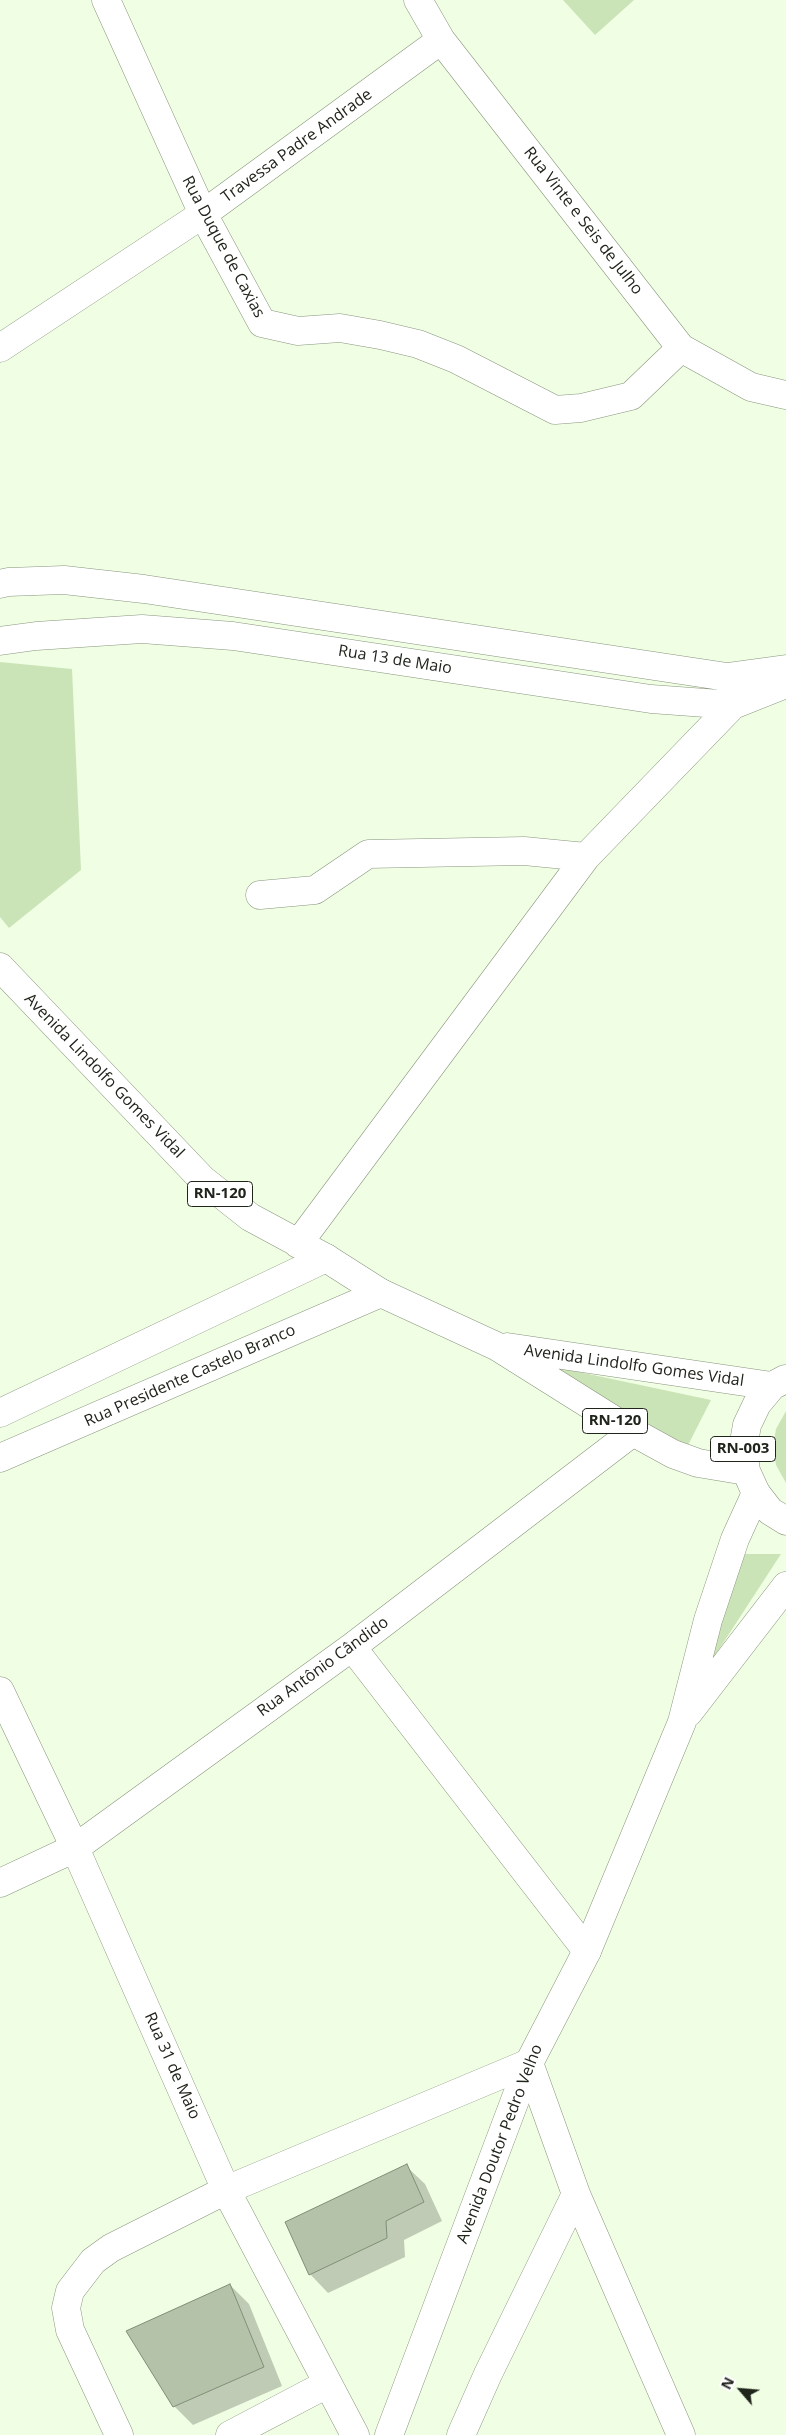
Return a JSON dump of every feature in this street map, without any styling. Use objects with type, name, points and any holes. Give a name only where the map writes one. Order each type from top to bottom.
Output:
[{"type":"street","name":"Rua Duque de Caxias","points":[[106,0],[203,214],[262,323],[298,331],[340,328],[418,344],[456,359],[555,410],[581,408],[631,396],[681,348]]},
{"type":"street","name":"Rua Vinte e Seis de Julho","points":[[418,0],[441,40],[681,348],[751,387],[786,395]]},
{"type":"street","name":"Travessa Padre Andrade","points":[[0,348],[203,214],[441,40]]},
{"type":"street","name":"Rua 13 de Maio","points":[[0,584],[64,580],[144,589],[727,677],[786,669]]},
{"type":"street","points":[[142,629],[144,589]]},
{"type":"street","name":"Rua 13 de Maio","points":[[0,641],[36,636],[142,629],[233,636],[651,699],[733,704],[786,684]]},
{"type":"street","points":[[298,1244],[586,857],[733,704],[727,677]]},
{"type":"street","points":[[260,895],[315,890],[368,854],[524,851],[586,857]]},
{"type":"street","name":"Avenida Lindolfo Gomes Vidal","points":[[0,967],[202,1179],[250,1217],[326,1258],[381,1293],[496,1346],[633,1432],[673,1454],[751,1482]]},
{"type":"street","points":[[0,1413],[326,1258]]},
{"type":"street","name":"Rua Presidente Castelo Branco","points":[[0,1458],[381,1293]]},
{"type":"street","name":"Avenida Lindolfo Gomes Vidal","points":[[496,1346],[779,1382]]},
{"type":"street","name":"RN-003","points":[[751,1482],[743,1448],[747,1425],[757,1404],[779,1382]]},
{"type":"street","name":"Rua Antônio Cândido","points":[[0,1883],[75,1848],[352,1646],[633,1432]]},
{"type":"street","points":[[751,1482],[770,1510],[786,1521]]},
{"type":"street","name":"Avenida Doutor Pedro Velho","points":[[389,2435],[528,2063],[587,1951],[682,1722],[708,1620],[735,1539],[751,1482]]},
{"type":"street","name":"Avenida Doutor Pedro Velho","points":[[682,1722],[786,1586]]},
{"type":"street","points":[[352,1646],[587,1951]]},
{"type":"street","name":"Rua 31 de Maio","points":[[0,1691],[75,1848],[226,2190],[355,2435]]},
{"type":"street","points":[[119,2435],[70,2330],[66,2308],[70,2291],[93,2261],[111,2248],[226,2190],[528,2063],[576,2194],[681,2435]]},
{"type":"street","points":[[461,2435],[488,2374],[576,2194]]},
{"type":"street","points":[[230,2435],[327,2384]]},
{"type":"green space","points":[[563,0],[634,0],[595,35]]},
{"type":"green space","points":[[0,662],[72,669],[81,870],[9,928],[0,917]]},
{"type":"green space","points":[[541,1364],[711,1400],[685,1451]]},
{"type":"green space","points":[[786,1411],[786,1483],[776,1465],[773,1447],[776,1429]]},
{"type":"green space","points":[[740,1554],[781,1554],[701,1677]]},
{"type":"building","points":[[407,2164],[424,2202],[386,2221],[387,2238],[309,2275],[285,2222]]},
{"type":"building","points":[[230,2284],[264,2367],[173,2407],[126,2331]]}]
